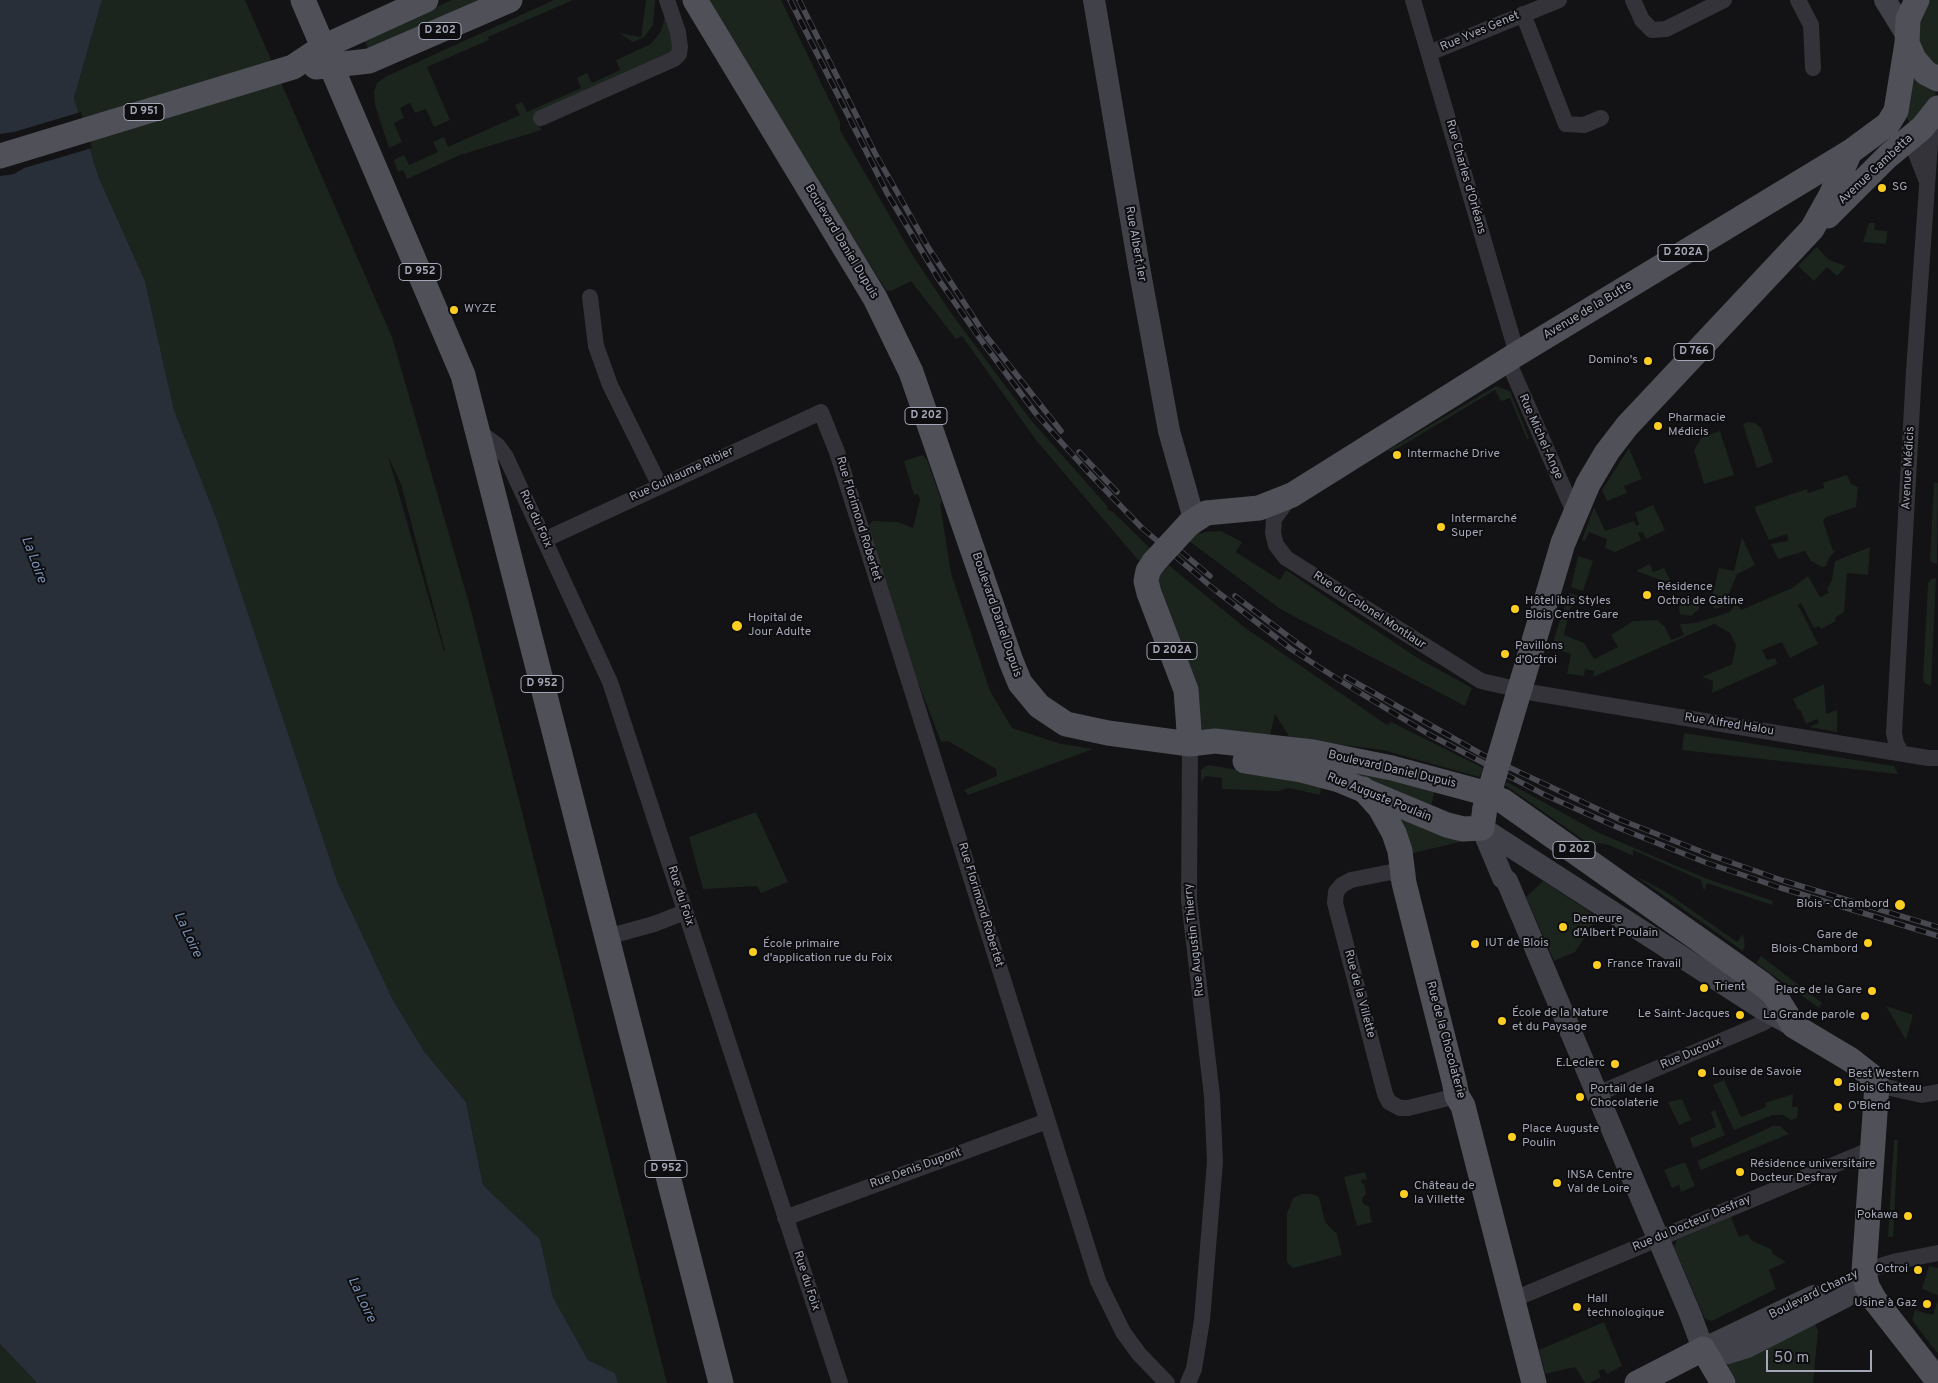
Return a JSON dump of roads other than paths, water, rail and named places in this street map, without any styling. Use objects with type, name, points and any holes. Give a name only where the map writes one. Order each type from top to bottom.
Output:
[{"type":"main road","points":[[303,0],[329,24],[356,31]]},
{"type":"main road","name":"D 952","points":[[303,0],[463,375],[721,1383]]},
{"type":"main road","name":"D 202","points":[[328,56],[356,31],[426,0]]},
{"type":"main road","name":"D 202","points":[[328,56],[369,61],[510,0]]},
{"type":"main road","name":"Rue Albert 1er","points":[[1094,0],[1138,267],[1169,432],[1185,485],[1203,517]]},
{"type":"main road","points":[[1885,0],[1907,38],[1914,59],[1926,73],[1938,79]]},
{"type":"main road","name":"Avenue de la Butte","points":[[1203,517],[1259,508],[1292,495],[1512,358],[1850,152],[1888,124],[1896,111],[1908,19],[1917,0]]},
{"type":"main road","name":"Boulevard Daniel Dupuis","points":[[695,2],[875,298],[911,372],[1020,683],[1039,706],[1066,724],[1108,733],[1190,744],[1215,741],[1353,759],[1459,786],[1503,801],[1739,967],[1774,994],[1784,1017]]},
{"type":"main road","name":"D 951","points":[[0,156],[328,56]]},
{"type":"main road","points":[[354,116],[359,81],[369,61]]},
{"type":"main road","name":"Avenue Gambetta","points":[[1812,228],[1910,138],[1935,112]]},
{"type":"main road","name":"D 766","points":[[1483,818],[1519,689],[1574,512],[1607,452],[1627,426],[1812,228],[1832,195],[1850,152]]},
{"type":"main road","points":[[1185,485],[1203,517]]},
{"type":"main road","name":"Rue Augustin Thierry","points":[[1190,744],[1186,690],[1149,593],[1147,576],[1154,562],[1203,517]]},
{"type":"main road","name":"Rue Auguste Poulain","points":[[1190,744],[1223,757],[1301,770],[1363,789],[1447,826],[1463,828],[1483,818]]},
{"type":"main road","name":"Rue de la Chocolaterie","points":[[1363,789],[1380,808],[1394,833],[1404,868],[1404,883],[1458,1096],[1463,1106],[1534,1383]]},
{"type":"main road","points":[[1483,818],[1871,1074],[1877,1085],[1864,1271],[1867,1286],[1874,1299],[1938,1382]]},
{"type":"main road","points":[[1483,818],[1703,1349],[1723,1383]]},
{"type":"main road","name":"Boulevard Chanzy","points":[[1637,1383],[1864,1271]]},
{"type":"street","points":[[541,118],[674,59],[679,54],[680,47],[678,32],[667,0]]},
{"type":"street","name":"Rue Charles d'Orléans","points":[[1413,0],[1512,358]]},
{"type":"street","name":"Rue Yves Genet","points":[[1429,53],[1559,0]]},
{"type":"street","points":[[1633,0],[1642,20],[1652,30],[1666,29],[1724,0]]},
{"type":"street","points":[[1798,0],[1811,25],[1813,68]]},
{"type":"street","points":[[1523,14],[1566,124],[1584,125],[1601,118]]},
{"type":"street","name":"Avenue Médicis","points":[[1901,753],[1896,743],[1894,732],[1926,181],[1935,112]]},
{"type":"street","name":"Avenue Médicis","points":[[1910,138],[1926,181]]},
{"type":"street","points":[[590,297],[596,346],[627,423],[660,486]]},
{"type":"street","name":"Rue Michel-Ange","points":[[1512,358],[1574,512]]},
{"type":"street","name":"Rue Guillaume Ribier","points":[[544,540],[821,412]]},
{"type":"street","name":"Rue Florimond Robertet","points":[[821,412],[837,452],[1098,1281],[1123,1332],[1139,1354],[1167,1383]]},
{"type":"street","name":"Rue du Foix","points":[[478,431],[498,446],[506,457],[610,682],[840,1383]]},
{"type":"street","name":"Rue du Colonel Montlaur","points":[[1292,495],[1274,519],[1273,533],[1276,545],[1286,558],[1481,681],[1519,689]]},
{"type":"street","name":"Rue Alfred Halou","points":[[1519,689],[1938,758]]},
{"type":"street","name":"Rue Augustin Thierry","points":[[1188,1383],[1194,1369],[1202,1320],[1215,1162],[1212,1096],[1189,900],[1190,744]]},
{"type":"street","name":"Rue de la Villette","points":[[1404,883],[1399,876],[1391,872],[1351,880],[1342,885],[1336,892],[1335,903],[1384,1094],[1388,1102],[1400,1108],[1408,1108],[1458,1096]]},
{"type":"street","points":[[607,937],[654,924],[685,912]]},
{"type":"street","name":"Rue Ducoux","points":[[1597,1094],[1784,1017]]},
{"type":"street","points":[[1877,1085],[1922,1095],[1938,1092]]},
{"type":"street","name":"Rue Denis Dupont","points":[[785,1218],[1047,1121]]},
{"type":"street","name":"Rue du Docteur Desfray","points":[[1512,1300],[1872,1149]]},
{"type":"street","points":[[1864,1271],[1897,1261],[1938,1253]]},
{"type":"water","name":"La Loire","points":[[0,0],[102,0],[74,98],[99,178],[145,281],[174,410],[217,520],[337,881],[393,1000],[424,1051],[466,1102],[483,1185],[540,1239],[553,1297],[588,1360],[615,1373],[618,1383],[37,1383],[0,1344]]},
{"type":"railway","points":[[790,0],[887,193],[939,280],[978,336],[1037,415],[1088,472],[1142,528],[1215,590],[1291,649],[1347,685],[1430,735],[1545,795],[1619,828],[1707,863],[1781,888],[1938,936]]},
{"type":"railway","points":[[799,0],[875,153],[928,247],[983,332],[1061,431]]},
{"type":"railway","points":[[1079,452],[1117,492]]},
{"type":"railway","points":[[1164,537],[1210,576]]},
{"type":"railway","points":[[1235,596],[1309,652]]},
{"type":"railway","points":[[1346,677],[1483,755],[1621,820],[1710,855],[1784,881],[1938,927]]},
{"type":"place","name":"SG","points":[[1882,188]]},
{"type":"place","name":"WYZE","points":[[454,310]]},
{"type":"place","name":"Domino's","points":[[1648,361]]},
{"type":"place","name":"Pharmacie Médicis","points":[[1658,426]]},
{"type":"place","name":"Intermaché Drive","points":[[1397,455]]},
{"type":"place","name":"Intermarché Super","points":[[1441,527]]},
{"type":"place","name":"Résidence Octroi de Gatine","points":[[1647,595]]},
{"type":"place","name":"Hôtel ibis Styles Blois Centre Gare","points":[[1515,609]]},
{"type":"place","name":"Hopital de Jour Adulte","points":[[737,626]]},
{"type":"place","name":"Pavillons d'Octroi","points":[[1505,654]]},
{"type":"place","name":"Blois - Chambord","points":[[1900,905]]},
{"type":"place","name":"Demeure d’Albert Poulain","points":[[1563,927]]},
{"type":"place","name":"Gare de Blois-Chambord","points":[[1868,943]]},
{"type":"place","name":"IUT de Blois","points":[[1475,944]]},
{"type":"place","name":"École primaire d'application rue du Foix","points":[[753,952]]},
{"type":"place","name":"France Travail","points":[[1597,965]]},
{"type":"place","name":"Trient","points":[[1704,988]]},
{"type":"place","name":"Place de la Gare","points":[[1872,991]]},
{"type":"place","name":"Le Saint-Jacques","points":[[1740,1015]]},
{"type":"place","name":"La Grande parole","points":[[1865,1016]]},
{"type":"place","name":"École de la Nature et du Paysage","points":[[1502,1021]]},
{"type":"place","name":"E.Leclerc","points":[[1615,1064]]},
{"type":"place","name":"Louise de Savoie","points":[[1702,1073]]},
{"type":"place","name":"Best Western Blois Chateau","points":[[1838,1082]]},
{"type":"place","name":"Portail de la Chocolaterie","points":[[1580,1097]]},
{"type":"place","name":"O'Blend","points":[[1838,1107]]},
{"type":"place","name":"Place Auguste Poulin","points":[[1512,1137]]},
{"type":"place","name":"Résidence universitaire Docteur Desfray","points":[[1740,1172]]},
{"type":"place","name":"INSA Centre Val de Loire","points":[[1557,1183]]},
{"type":"place","name":"Château de la Villette","points":[[1404,1194]]},
{"type":"place","name":"Pokawa","points":[[1908,1216]]},
{"type":"place","name":"Octroi","points":[[1918,1270]]},
{"type":"place","name":"Usine à Gaz","points":[[1927,1304]]},
{"type":"place","name":"Hall technologique","points":[[1577,1307]]}]
